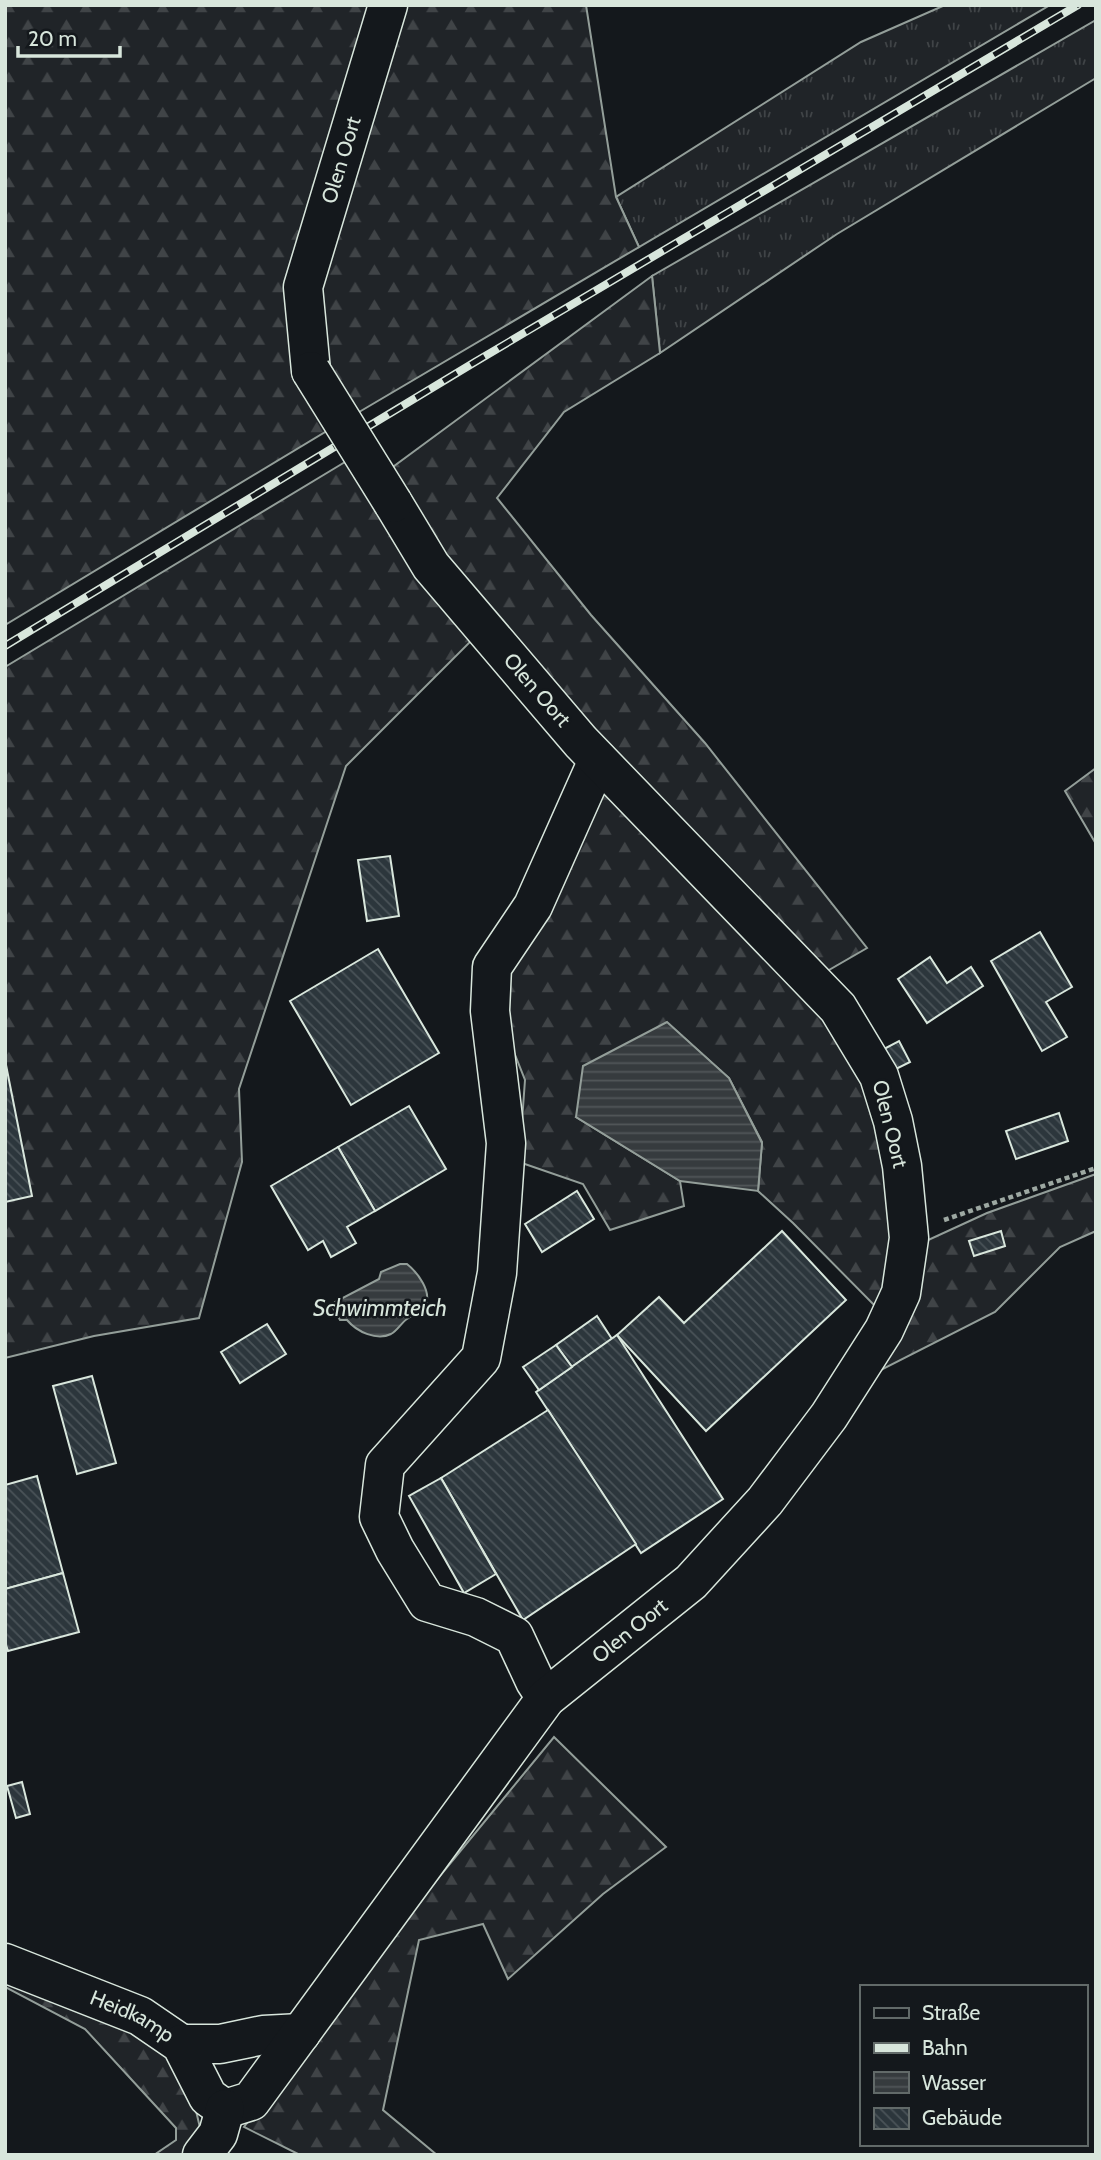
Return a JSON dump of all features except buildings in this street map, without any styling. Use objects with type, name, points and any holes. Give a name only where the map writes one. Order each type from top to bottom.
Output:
[{"type":"street","name":"Olen Oort","points":[[225,2109],[251,2101],[546,1698],[691,1582],[765,1501],[829,1416],[884,1330],[901,1293],[909,1238],[902,1166],[893,1121],[879,1076],[838,1008],[598,760],[431,566],[311,371],[303,288],[388,5]]},
{"type":"street","points":[[546,1698],[514,1636],[475,1618],[427,1602],[395,1550],[379,1517],[385,1465],[481,1358],[497,1273],[506,1143],[490,1011],[492,967],[533,906],[598,760]]},
{"type":"street","name":"Heidkamp","points":[[5,1963],[140,2016],[181,2044],[208,2097],[225,2109]]},
{"type":"street","points":[[181,2044],[220,2044],[263,2035],[301,2033]]},
{"type":"street","points":[[202,2155],[218,2134],[225,2109]]},
{"type":"path","points":[[908,1224],[950,1219],[1096,1167]]},
{"type":"green space","points":[[5,5],[374,5],[290,286],[330,429],[5,625]]},
{"type":"green space","points":[[401,5],[586,5],[616,197],[639,247],[354,415],[324,369],[316,289]]},
{"type":"green space","points":[[945,5],[1050,5],[639,247],[616,197],[861,42]]},
{"type":"green space","points":[[1096,20],[1096,78],[837,234],[660,353],[652,276]]},
{"type":"green space","points":[[652,276],[660,353],[564,412],[497,498],[591,615],[705,743],[867,948],[822,974],[485,617],[386,472]]},
{"type":"green space","points":[[350,459],[472,640],[346,766],[239,1089],[242,1162],[199,1318],[94,1336],[5,1358],[5,667]]},
{"type":"green space","points":[[1096,768],[1096,844],[1065,791]]},
{"type":"green space","points":[[594,782],[829,1015],[869,1082],[899,1227],[881,1312],[758,1191],[762,1142],[729,1078],[667,1023],[576,1117],[680,1181],[684,1206],[610,1230],[583,1184],[519,1162],[525,1080],[500,1017],[499,967]]},
{"type":"green space","points":[[1096,1174],[1096,1231],[1060,1247],[995,1312],[877,1372],[926,1241],[987,1213]]},
{"type":"green space","points":[[554,1737],[666,1847],[603,1894],[508,1979],[483,1924],[419,1940],[383,2110],[437,2155],[300,2155],[244,2127],[398,1927]]},
{"type":"green space","points":[[5,1971],[165,2049],[193,2098],[201,2132],[191,2155],[154,2155],[176,2140],[176,2128],[85,2029],[5,1987]]},
{"type":"water","points":[[667,1022],[729,1078],[762,1143],[758,1191],[680,1181],[576,1117],[583,1066]]},
{"type":"water","name":"Schwimmteich","points":[[407,1264],[423,1283],[427,1301],[423,1308],[386,1336],[368,1334],[347,1320],[340,1320],[332,1306],[335,1302],[379,1279],[381,1272]]},
{"type":"railway","points":[[5,646],[475,362],[1078,5]]}]
